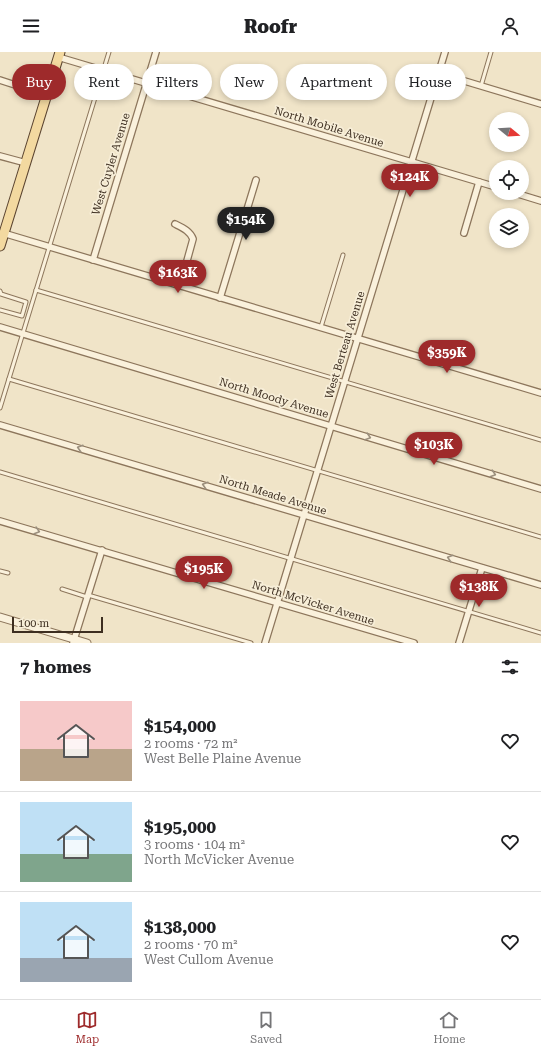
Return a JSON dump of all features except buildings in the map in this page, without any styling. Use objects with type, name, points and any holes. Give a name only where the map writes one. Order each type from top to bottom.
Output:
[{"type":"main road","points":[[56,64],[59,54]]},
{"type":"main road","points":[[0,246],[2,233],[26,163],[44,100]]},
{"type":"street","name":"West Cuyler Avenue","points":[[152,64],[156,52]]},
{"type":"street","name":"West Berteau Avenue","points":[[441,64],[445,52]]},
{"type":"street","name":"North Mobile Avenue","points":[[59,54],[86,64]]},
{"type":"street","points":[[0,80],[12,84]]},
{"type":"street","points":[[466,82],[541,104]]},
{"type":"street","name":"West Cuyler Avenue","points":[[93,260],[142,96]]},
{"type":"street","name":"North Mobile Avenue","points":[[203,100],[489,185]]},
{"type":"street","name":"West Berteau Avenue","points":[[265,643],[430,100]]},
{"type":"street","points":[[0,156],[26,163]]},
{"type":"street","points":[[220,298],[256,180]]},
{"type":"street","points":[[464,233],[479,182]]},
{"type":"street","points":[[529,197],[541,201]]},
{"type":"street","points":[[174,224],[191,234],[193,239],[180,286]]},
{"type":"street","points":[[2,233],[541,393]]},
{"type":"street","name":"North Moody Avenue","points":[[0,327],[541,489]]},
{"type":"street","name":"North Meade Avenue","points":[[0,424],[541,585]]},
{"type":"street","name":"North McVicker Avenue","points":[[0,520],[414,643]]},
{"type":"street","points":[[74,641],[102,550]]},
{"type":"street","points":[[459,643],[482,568]]},
{"type":"street","points":[[0,617],[74,641],[87,643]]},
{"type":"lane","points":[[105,64],[109,52]]},
{"type":"lane","points":[[480,86],[491,52]]},
{"type":"lane","points":[[0,408],[94,100]]},
{"type":"lane","points":[[321,328],[343,255]]},
{"type":"lane","points":[[36,290],[541,440]]},
{"type":"lane","points":[[0,291],[1,294],[32,304]]},
{"type":"lane","points":[[0,310],[22,316],[26,302]]},
{"type":"lane","points":[[9,379],[541,537]]},
{"type":"lane","points":[[0,472],[541,633]]},
{"type":"lane","points":[[0,577],[1,571],[8,573]]},
{"type":"lane","points":[[62,590],[88,596],[251,643]]}]
